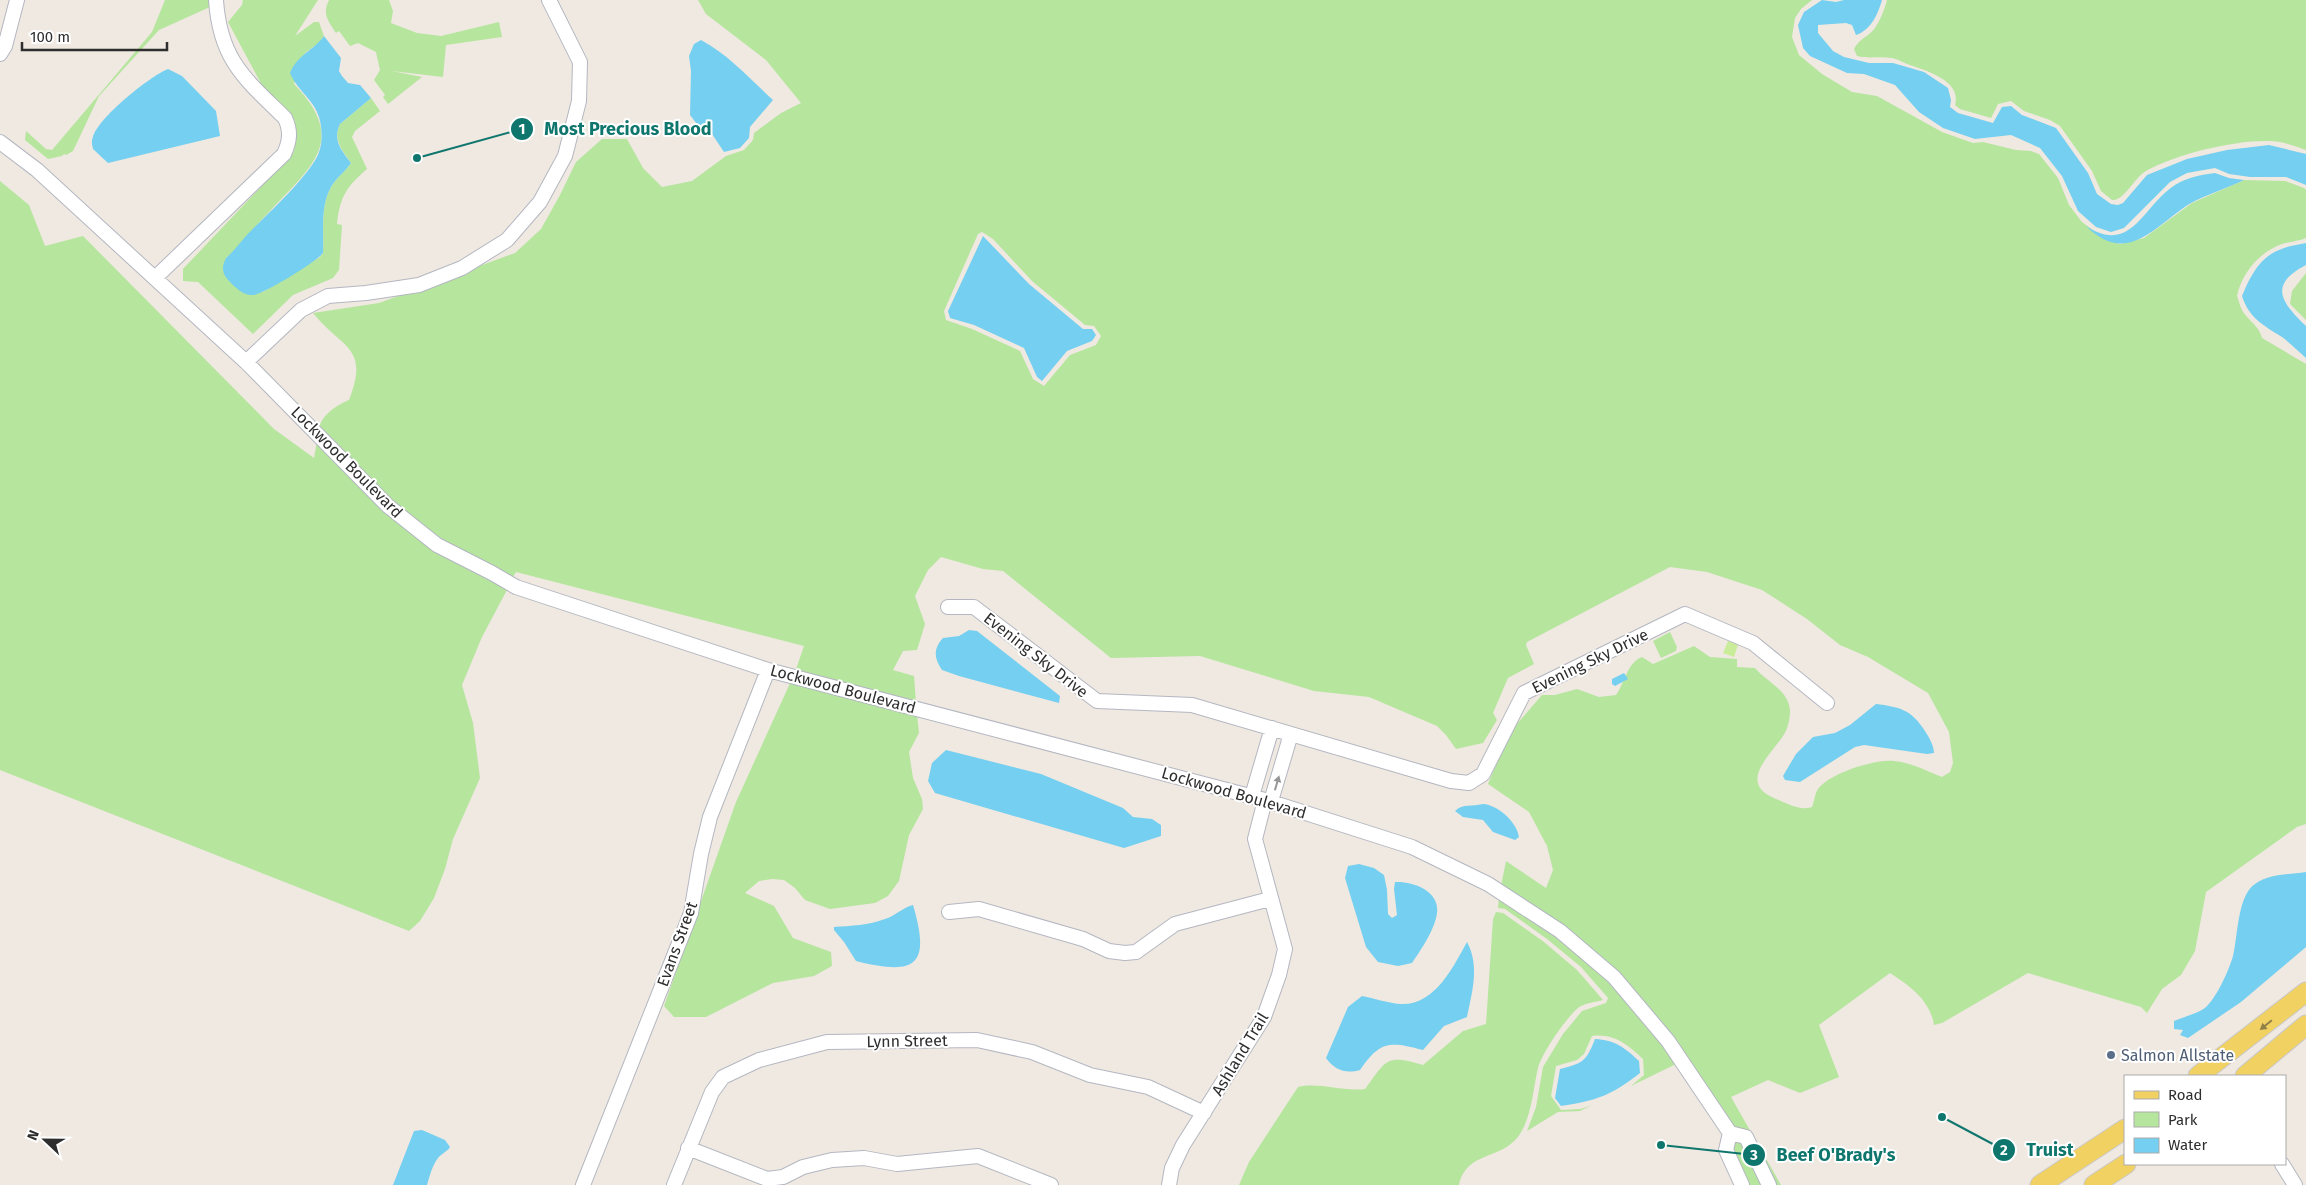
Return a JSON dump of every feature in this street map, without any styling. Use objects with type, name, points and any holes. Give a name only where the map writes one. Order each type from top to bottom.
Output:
[{"type":"main road","points":[[2199,1075],[2306,992]]},
{"type":"main road","points":[[2246,1075],[2306,1025]]},
{"type":"main road","points":[[2040,1185],[2124,1130]]},
{"type":"main road","points":[[2094,1185],[2124,1165]]},
{"type":"street","points":[[0,54],[5,46],[17,0]]},
{"type":"street","points":[[155,278],[284,154],[289,142],[289,128],[285,118],[235,67],[225,47],[217,21],[216,0]]},
{"type":"street","points":[[246,362],[301,310],[328,296],[366,293],[419,284],[462,268],[507,240],[540,202],[565,156],[579,101],[580,62],[549,0]]},
{"type":"street","name":"Lockwood Boulevard","points":[[0,142],[37,170],[155,278],[246,362],[388,506],[437,545],[516,587],[768,670],[1263,799],[1412,846],[1488,884],[1560,931],[1614,978],[1668,1041],[1730,1133],[1746,1137],[1768,1185]]},
{"type":"street","name":"Evening Sky Drive","points":[[948,607],[974,607],[1097,702],[1192,705],[1452,781],[1469,783],[1482,774],[1524,693],[1685,614],[1753,643],[1827,703]]},
{"type":"street","name":"Evans Street","points":[[583,1185],[691,913],[701,854],[710,817],[768,670]]},
{"type":"street","points":[[1263,799],[1272,728]]},
{"type":"street","points":[[1263,799],[1291,734]]},
{"type":"street","name":"Ashland Trail","points":[[1169,1185],[1172,1168],[1180,1153],[1264,1017],[1279,975],[1285,949],[1255,839],[1263,799]]},
{"type":"street","points":[[949,912],[979,909],[1083,939],[1109,951],[1125,953],[1136,952],[1175,924],[1270,899]]},
{"type":"street","name":"Lynn Street","points":[[674,1185],[712,1092],[723,1077],[759,1060],[827,1042],[976,1040],[1032,1052],[1090,1075],[1148,1087],[1204,1113]]},
{"type":"street","points":[[1730,1133],[1726,1150],[1742,1185]]},
{"type":"street","points":[[688,1148],[767,1179],[782,1177],[803,1167],[832,1160],[864,1158],[897,1164],[978,1156],[1051,1185]]},
{"type":"street","points":[[2283,1165],[2295,1185]]},
{"type":"green space","points":[[165,0],[209,0],[210,7],[159,30],[99,96],[73,151],[66,155],[48,159],[25,140],[26,131],[46,149],[52,150],[152,32]]},
{"type":"green space","points":[[243,0],[318,0],[295,36],[314,22],[319,22],[324,36],[320,42],[305,53],[294,84],[310,104],[319,121],[321,137],[318,151],[311,165],[299,180],[226,258],[263,292],[320,257],[323,253],[325,202],[333,184],[351,163],[338,140],[337,135],[340,124],[371,98],[380,111],[355,131],[352,137],[367,169],[349,187],[342,199],[337,224],[342,225],[339,270],[333,278],[293,295],[253,334],[198,282],[183,281],[183,269],[294,152],[295,121],[283,106],[265,91],[228,22],[242,5]]},
{"type":"green space","points":[[329,0],[389,0],[393,11],[391,23],[417,33],[441,36],[499,22],[502,37],[446,45],[443,77],[392,71],[422,77],[388,104],[383,97],[385,95],[374,80],[380,70],[376,52],[358,43],[350,46],[339,31],[336,33],[328,21],[326,13]]},
{"type":"green space","points":[[698,0],[1812,0],[1801,9],[1795,18],[1792,37],[1799,55],[1822,74],[1852,92],[1877,96],[1942,132],[1973,143],[1983,142],[2039,154],[2058,178],[2069,205],[2082,222],[2102,237],[2120,244],[2144,238],[2192,203],[2244,180],[2285,181],[2304,188],[2306,190],[2306,238],[2279,245],[2256,261],[2242,281],[2237,296],[2243,312],[2257,327],[2262,338],[2306,364],[2306,824],[2297,827],[2206,892],[2195,951],[2181,975],[2162,989],[2147,1013],[2141,1007],[2028,973],[1942,1023],[1934,1025],[1932,1016],[1924,1001],[1905,983],[1890,973],[1819,1025],[1839,1077],[1800,1093],[1768,1080],[1731,1097],[1781,1185],[1775,1185],[1621,978],[1501,886],[1506,861],[1546,888],[1553,870],[1547,846],[1529,812],[1488,784],[1509,733],[1542,695],[1555,695],[1577,689],[1599,697],[1616,695],[1630,668],[1637,660],[1642,657],[1653,664],[1694,646],[1710,657],[1737,659],[1737,667],[1755,668],[1785,697],[1790,710],[1787,727],[1783,736],[1765,760],[1757,777],[1759,785],[1764,792],[1776,799],[1798,808],[1812,807],[1818,789],[1824,783],[1853,768],[1876,762],[1894,761],[1906,763],[1942,777],[1950,772],[1953,763],[1949,732],[1928,693],[1868,657],[1840,645],[1807,619],[1762,590],[1707,572],[1670,567],[1527,642],[1526,645],[1534,664],[1508,678],[1493,713],[1497,720],[1483,743],[1456,749],[1437,726],[1369,697],[1314,691],[1200,656],[1111,658],[1003,571],[983,569],[941,557],[928,570],[915,596],[925,624],[917,650],[903,651],[893,670],[914,676],[916,703],[795,672],[804,646],[516,572],[512,579],[440,541],[392,503],[319,429],[326,415],[349,400],[355,382],[356,369],[350,350],[313,313],[379,303],[515,253],[541,229],[576,162],[602,139],[627,139],[643,168],[662,187],[692,181],[726,156],[744,150],[753,140],[754,133],[781,113],[801,103],[766,60],[706,14]],"holes":[[[982,232],[993,239],[1032,281],[1085,325],[1094,326],[1101,336],[1096,345],[1070,355],[1044,386],[1033,379],[1020,351],[972,329],[946,320],[944,311],[978,234]]]},
{"type":"green space","points":[[1887,0],[2306,0],[2306,150],[2274,141],[2255,141],[2206,149],[2173,159],[2146,171],[2125,193],[2116,200],[2112,200],[2101,191],[2092,171],[2060,126],[2050,120],[2024,111],[2011,101],[1998,104],[1991,118],[1960,109],[1955,105],[1956,97],[1953,89],[1948,83],[1934,74],[1894,59],[1857,56],[1854,49],[1878,24]]},
{"type":"green space","points":[[0,181],[29,205],[45,246],[83,236],[274,429],[314,458],[317,441],[384,509],[508,588],[482,637],[462,685],[473,723],[480,778],[453,839],[445,869],[434,898],[420,921],[409,931],[0,770]]},
{"type":"green space","points":[[2306,273],[2306,320],[2290,304],[2292,291]]},
{"type":"green space","points":[[1670,632],[1677,647],[1676,651],[1661,658],[1653,641]]},
{"type":"green space","points":[[1728,641],[1738,645],[1734,657],[1723,653]]},
{"type":"green space","points":[[791,681],[917,714],[919,733],[909,752],[913,778],[922,799],[923,809],[909,835],[899,881],[888,896],[875,903],[830,909],[805,900],[795,888],[784,880],[759,881],[745,893],[774,906],[793,938],[831,952],[832,966],[814,976],[773,983],[706,1017],[674,1017],[664,1006],[736,802]]},
{"type":"green space","points":[[1499,897],[1550,930],[1607,978],[1651,1028],[1676,1064],[1631,1086],[1644,1075],[1643,1059],[1632,1049],[1614,1038],[1592,1036],[1584,1054],[1577,1060],[1556,1066],[1551,1096],[1561,1110],[1581,1109],[1592,1105],[1580,1111],[1558,1112],[1527,1131],[1536,1107],[1543,1067],[1563,1034],[1582,1011],[1606,1003],[1608,998],[1581,967],[1547,939],[1505,909],[1498,908]]},
{"type":"green space","points":[[1496,912],[1503,913],[1544,942],[1577,970],[1603,1000],[1578,1008],[1567,1019],[1549,1045],[1538,1068],[1527,1119],[1520,1134],[1513,1143],[1469,1166],[1463,1174],[1459,1185],[1239,1185],[1249,1162],[1298,1087],[1315,1086],[1356,1090],[1365,1089],[1378,1071],[1388,1062],[1401,1060],[1423,1065],[1463,1031],[1486,1024],[1493,919]]},
{"type":"green space","points":[[1734,1140],[1742,1141],[1763,1185],[1747,1185],[1732,1150]]},
{"type":"water","points":[[1822,0],[1836,2],[1844,0],[1882,0],[1876,16],[1870,25],[1856,35],[1852,25],[1846,23],[1818,25],[1818,33],[1833,51],[1844,57],[1869,63],[1893,63],[1924,72],[1948,88],[1951,100],[1950,107],[1958,113],[1993,123],[2002,107],[2011,106],[2022,115],[2056,128],[2088,173],[2097,194],[2111,204],[2118,205],[2123,203],[2147,175],[2187,159],[2227,150],[2269,145],[2306,154],[2306,185],[2286,177],[2250,177],[2229,174],[2215,168],[2187,173],[2170,182],[2124,228],[2111,232],[2096,227],[2078,211],[2062,176],[2040,148],[2011,135],[1975,139],[1943,128],[1919,112],[1895,85],[1864,74],[1847,73],[1810,56],[1803,48],[1798,25],[1804,12]]},
{"type":"water","points":[[324,36],[341,58],[339,71],[342,76],[348,83],[360,85],[371,98],[340,124],[338,130],[339,145],[351,163],[333,184],[325,202],[323,253],[301,270],[278,284],[258,294],[246,294],[227,279],[223,271],[223,265],[226,258],[246,236],[298,183],[315,161],[319,152],[322,134],[317,111],[290,73],[297,61]]},
{"type":"water","points":[[701,40],[730,60],[773,100],[750,127],[749,138],[740,148],[724,152],[712,134],[700,128],[690,115],[691,71],[689,56],[694,44]]},
{"type":"water","points":[[168,69],[182,76],[216,111],[220,136],[108,163],[93,149],[92,140],[97,129],[114,109],[149,80]]},
{"type":"water","points":[[2215,173],[2229,178],[2244,180],[2191,203],[2141,238],[2128,243],[2115,243],[2101,238],[2086,226],[2102,234],[2115,235],[2126,231],[2136,224],[2175,185],[2190,178]]},
{"type":"water","points":[[983,236],[1029,284],[1083,329],[1092,329],[1096,335],[1092,341],[1067,351],[1042,381],[1037,377],[1024,348],[974,325],[950,318],[948,311]]},
{"type":"water","points":[[2306,243],[2306,265],[2294,272],[2286,280],[2282,294],[2290,309],[2306,326],[2306,358],[2282,337],[2258,320],[2245,304],[2242,296],[2256,269],[2272,253]]},
{"type":"water","points":[[969,630],[977,631],[1060,696],[1059,703],[942,670],[936,658],[936,650],[940,642],[943,638],[959,636]]},
{"type":"water","points":[[1624,673],[1628,679],[1615,686],[1612,684],[1612,679]]},
{"type":"water","points":[[1876,704],[1904,710],[1915,718],[1928,736],[1934,753],[1927,754],[1864,745],[1855,747],[1800,782],[1785,780],[1783,776],[1796,754],[1813,737],[1835,733],[1850,725]]},
{"type":"water","points":[[946,750],[1041,774],[1123,808],[1133,817],[1152,819],[1161,825],[1161,836],[1124,848],[935,793],[928,781],[932,763]]},
{"type":"water","points":[[1483,804],[1495,807],[1506,815],[1515,826],[1519,837],[1515,840],[1493,832],[1483,820],[1463,817],[1455,811],[1464,806]]},
{"type":"water","points":[[1359,864],[1374,868],[1384,875],[1388,914],[1392,918],[1397,915],[1395,882],[1410,883],[1424,889],[1434,899],[1437,905],[1437,913],[1434,926],[1412,963],[1398,966],[1378,962],[1366,947],[1345,878],[1348,866]]},
{"type":"water","points":[[2306,872],[2306,947],[2241,1002],[2188,1038],[2180,1035],[2183,1030],[2174,1029],[2174,1021],[2206,1007],[2222,983],[2233,956],[2241,907],[2249,890],[2261,880],[2267,878]]},
{"type":"water","points":[[913,905],[920,942],[919,953],[914,961],[905,966],[893,967],[856,961],[834,930],[834,927],[860,925],[889,918]]},
{"type":"water","points":[[1467,942],[1473,960],[1474,979],[1467,1017],[1444,1026],[1423,1050],[1402,1045],[1386,1046],[1374,1053],[1360,1070],[1350,1072],[1341,1070],[1329,1062],[1326,1058],[1348,1007],[1362,996],[1400,1004],[1412,1003],[1423,999],[1433,992],[1449,973]]},
{"type":"water","points":[[1595,1039],[1614,1043],[1629,1052],[1639,1061],[1640,1073],[1621,1087],[1603,1096],[1561,1106],[1555,1098],[1560,1069],[1583,1060],[1589,1053]]},
{"type":"water","points":[[422,1130],[445,1140],[450,1147],[436,1161],[427,1185],[393,1185],[414,1131]]},
{"type":"place","name":"Most Precious Blood","points":[[417,158]]},
{"type":"place","name":"Salmon Allstate","points":[[2111,1055]]},
{"type":"place","name":"Truist","points":[[1942,1117]]},
{"type":"place","name":"Beef O'Brady's","points":[[1661,1145]]}]
